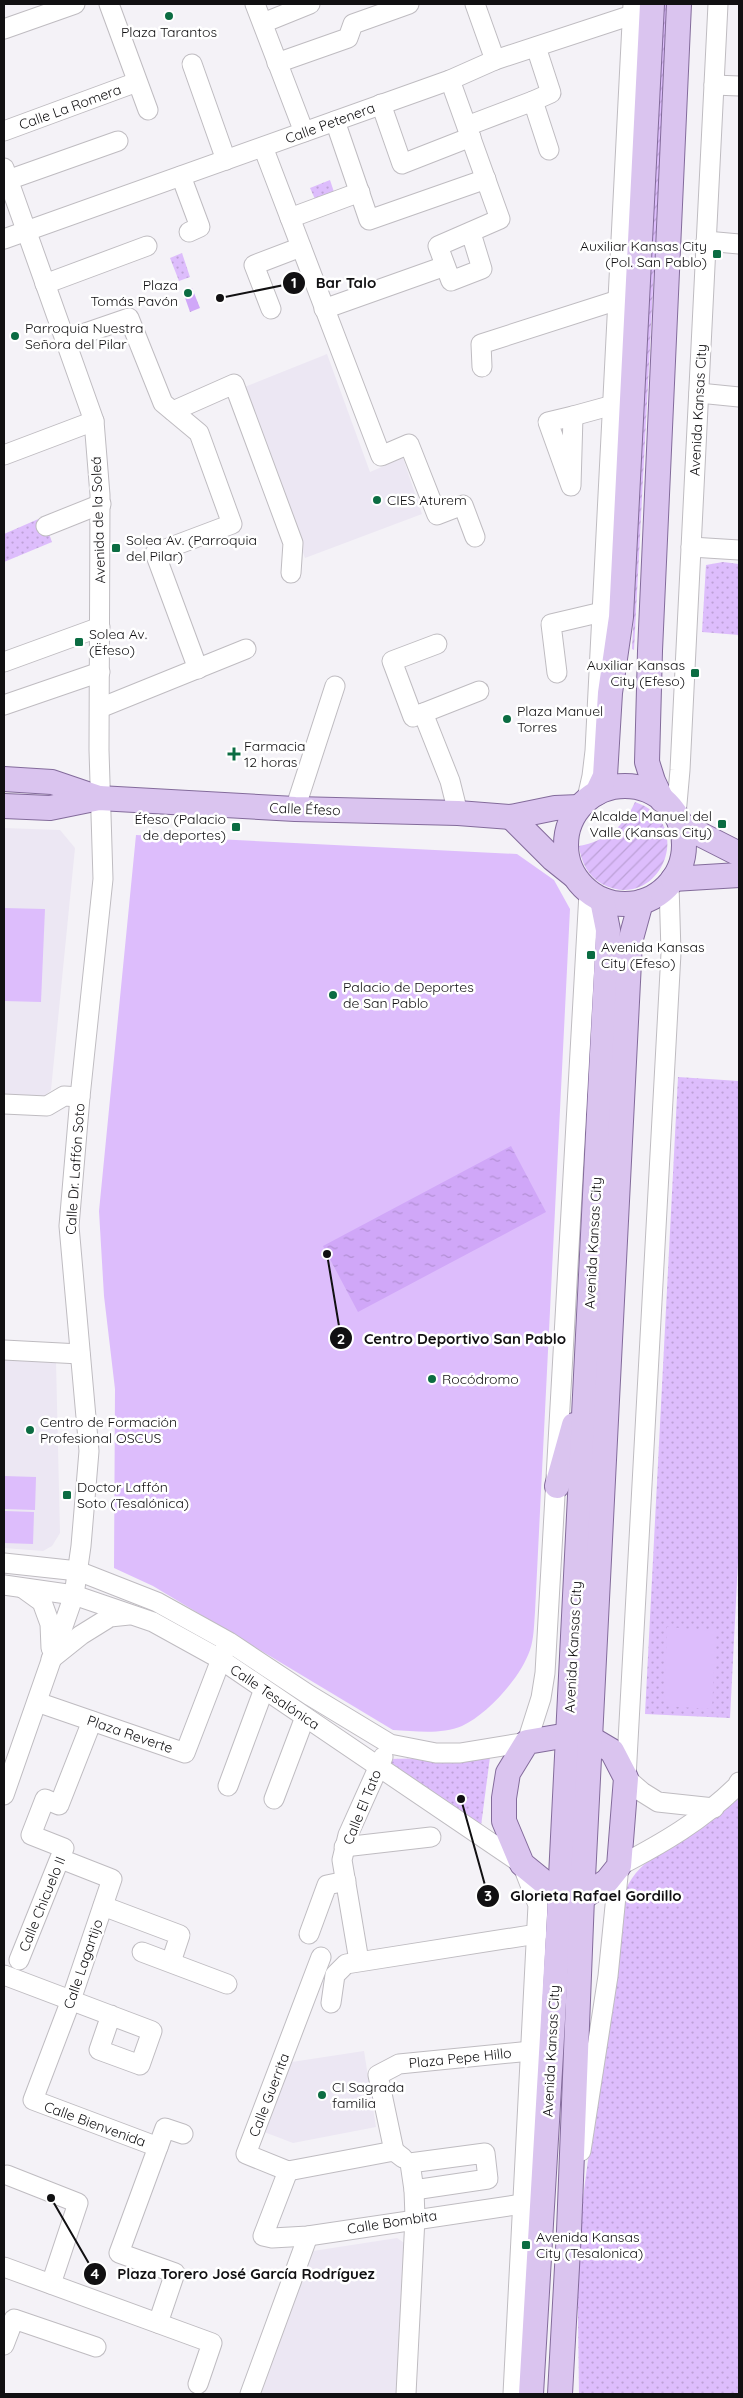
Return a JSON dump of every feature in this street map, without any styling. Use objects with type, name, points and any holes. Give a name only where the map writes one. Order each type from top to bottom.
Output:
[{"type":"main road","points":[[511,817],[553,859],[596,896],[622,904],[641,902],[656,895],[671,881],[680,866],[683,838],[673,813],[653,781],[647,762],[650,641],[679,4]]},
{"type":"main road","points":[[573,875],[566,856],[566,836],[571,821],[605,776],[610,693],[621,617],[639,7]]},
{"type":"main road","name":"Calle Éfeso","points":[[4,779],[52,782],[99,798]]},
{"type":"main road","points":[[588,800],[615,787],[640,788],[673,813],[739,854]]},
{"type":"main road","name":"Calle Éfeso","points":[[4,806],[50,808],[99,798],[295,809],[458,813],[511,817],[588,800]]},
{"type":"main road","points":[[671,881],[739,875]]},
{"type":"main road","name":"Avenida Kansas City","points":[[579,1736],[586,1380],[608,930],[596,896]]},
{"type":"main road","name":"Avenida Kansas City","points":[[531,2394],[571,1896],[579,1736],[630,942],[641,902]]},
{"type":"main road","points":[[557,1486],[586,1380]]},
{"type":"main road","points":[[579,1736],[612,1751],[626,1778],[619,1866],[607,1881],[571,1896],[522,1864],[504,1821],[504,1798],[508,1773],[527,1742],[579,1736]]},
{"type":"main road","name":"Avenida Kansas City","points":[[560,2394],[569,2231],[571,1896]]},
{"type":"street","points":[[4,29],[75,4]]},
{"type":"street","points":[[109,4],[148,110]]},
{"type":"street","points":[[255,4],[304,132]]},
{"type":"street","points":[[263,23],[310,4]]},
{"type":"street","points":[[277,62],[348,38],[352,24],[409,4]]},
{"type":"street","points":[[476,4],[495,60]]},
{"type":"street","name":"Avenida Kansas City","points":[[673,813],[680,770],[718,4]]},
{"type":"street","points":[[588,800],[595,751],[618,300],[639,7]]},
{"type":"street","name":"Calle Petenera","points":[[4,239],[450,80],[495,60],[536,47],[639,7]]},
{"type":"street","points":[[381,104],[402,164],[551,93],[536,47]]},
{"type":"street","points":[[192,64],[226,160]]},
{"type":"street","points":[[450,80],[500,219],[471,234],[438,246],[451,280],[482,269],[471,234]]},
{"type":"street","name":"Calle La Romera","points":[[4,131],[137,82]]},
{"type":"street","points":[[714,85],[739,86]]},
{"type":"street","points":[[533,101],[549,150]]},
{"type":"street","points":[[335,121],[369,220],[486,179]]},
{"type":"street","points":[[6,174],[118,141]]},
{"type":"street","points":[[263,147],[381,456],[409,444],[437,516],[463,505],[475,537]]},
{"type":"street","name":"Avenida de la Soleá","points":[[6,174],[94,421],[101,504],[99,798]]},
{"type":"street","points":[[181,176],[200,227],[188,232]]},
{"type":"street","points":[[290,218],[360,192]]},
{"type":"street","points":[[706,241],[739,244]]},
{"type":"street","points":[[45,284],[147,246]]},
{"type":"street","points":[[270,309],[254,265],[301,247]]},
{"type":"street","points":[[324,309],[445,266]]},
{"type":"street","points":[[482,368],[481,344],[618,300]]},
{"type":"street","points":[[65,340],[129,318],[163,403],[199,433],[232,524],[155,553],[198,669]]},
{"type":"street","points":[[173,411],[234,384],[293,543],[291,573]]},
{"type":"street","points":[[699,393],[739,397]]},
{"type":"street","points":[[573,416],[571,486],[548,422],[613,405]]},
{"type":"street","points":[[4,453],[94,421]]},
{"type":"street","points":[[46,526],[101,504]]},
{"type":"street","points":[[691,547],[739,550]]},
{"type":"street","points":[[557,672],[551,624],[602,612]]},
{"type":"street","points":[[4,662],[100,627]]},
{"type":"street","points":[[437,644],[392,661],[413,717],[479,691]]},
{"type":"street","points":[[100,708],[246,649]]},
{"type":"street","points":[[4,705],[100,672]]},
{"type":"street","points":[[295,809],[335,686]]},
{"type":"street","points":[[423,713],[450,780],[458,813]]},
{"type":"street","name":"Calle Dr. Laffón Soto","points":[[78,1571],[89,1451],[69,1226],[80,1097],[103,879],[99,798]]},
{"type":"street","points":[[671,881],[671,947],[626,1778],[642,1792],[658,1802],[714,1808]]},
{"type":"street","name":"Avenida Kansas City","points":[[527,1742],[540,1698],[545,1672],[596,896]]},
{"type":"street","points":[[4,1104],[46,1106],[64,1096],[80,1097]]},
{"type":"street","points":[[4,1350],[80,1354]]},
{"type":"street","name":"Calle Tesalónica","points":[[4,1563],[78,1571],[157,1602],[229,1642],[309,1695],[390,1744],[436,1753],[460,1753],[527,1742]]},
{"type":"street","points":[[4,1795],[74,1595],[78,1571]]},
{"type":"street","points":[[12,1585],[42,1602],[50,1624],[51,1659]]},
{"type":"street","name":"Calle Tesalónica","points":[[12,1585],[74,1595],[153,1622],[220,1659],[522,1864]]},
{"type":"street","points":[[51,1659],[81,1635],[110,1617],[132,1615]]},
{"type":"street","points":[[220,1659],[229,1642]]},
{"type":"street","name":"Plaza Reverte","points":[[37,1702],[185,1753],[220,1659]]},
{"type":"street","points":[[228,1786],[264,1689]]},
{"type":"street","points":[[274,1799],[305,1717]]},
{"type":"street","name":"Calle Chicuelo II","points":[[19,1960],[64,1848],[31,1836],[45,1799],[59,1805],[92,1721]]},
{"type":"street","name":"Calle El Tato","points":[[359,1961],[342,1860],[344,1847],[378,1766],[390,1744]]},
{"type":"street","points":[[569,2231],[608,1976],[619,1866],[669,1840],[714,1808],[738,1786],[739,1782]]},
{"type":"street","points":[[344,1847],[431,1837]]},
{"type":"street","name":"Calle Lagartijo","points":[[33,2100],[71,2000],[112,1879],[61,1859]]},
{"type":"street","name":"Avenida Kansas City","points":[[512,2394],[538,1905],[522,1864]]},
{"type":"street","points":[[309,1934],[327,1885],[346,1881]]},
{"type":"street","points":[[103,1906],[180,1935],[171,1962]]},
{"type":"street","points":[[331,2004],[335,1975],[346,1964],[537,1934]]},
{"type":"street","points":[[142,1952],[227,1984]]},
{"type":"street","name":"Calle Guerrita","points":[[288,2171],[246,2154],[321,1957]]},
{"type":"street","points":[[4,1975],[111,2015]]},
{"type":"street","name":"Plaza Pepe Hillo","points":[[394,2151],[378,2075],[399,2064],[531,2051]]},
{"type":"street","name":"Calle Bienvenida","points":[[33,2100],[158,2147]]},
{"type":"street","points":[[158,2323],[176,2273],[119,2253],[165,2128],[183,2134]]},
{"type":"street","points":[[288,2171],[394,2151],[410,2163],[414,2190],[415,2218],[406,2394]]},
{"type":"street","points":[[410,2163],[485,2152],[488,2179],[414,2190]]},
{"type":"street","name":"Calle Bombita","points":[[288,2171],[263,2236],[272,2238],[308,2236],[415,2218],[522,2204]]},
{"type":"street","points":[[6,2175],[78,2203],[52,2284]]},
{"type":"street","points":[[250,2394],[308,2236]]},
{"type":"street","points":[[4,2267],[212,2343],[198,2384]]},
{"type":"street","points":[[4,2346],[14,2319],[96,2348]]},
{"type":"shaded area","points":[[664,4],[668,4],[634,650],[632,649]]},
{"type":"shaded area","points":[[330,180],[334,192],[315,199],[310,188]]},
{"type":"shaded area","points":[[182,253],[190,277],[179,281],[170,258]]},
{"type":"shaded area","points":[[327,354],[370,472],[403,458],[422,514],[305,558],[242,388]]},
{"type":"shaded area","points":[[43,517],[52,542],[4,562],[4,534]]},
{"type":"shaded area","points":[[723,562],[739,564],[739,635],[702,632],[706,565]]},
{"type":"shaded area","points":[[635,802],[654,813],[665,828],[667,846],[664,863],[654,877],[640,887],[622,890],[602,884],[589,873],[581,858],[579,846],[598,841],[613,832],[631,811]]},
{"type":"shaded area","points":[[4,828],[60,830],[75,848],[51,1090],[39,1101],[4,1099]]},
{"type":"shaded area","points":[[136,835],[517,854],[554,880],[570,909],[533,1636],[526,1661],[502,1694],[482,1713],[454,1729],[419,1732],[393,1730],[153,1586],[114,1568],[115,1389],[104,1296],[99,1211]]},
{"type":"shaded area","points":[[4,908],[45,909],[41,1002],[4,1001]]},
{"type":"shaded area","points":[[678,1077],[739,1081],[739,1542],[730,1718],[645,1714]]},
{"type":"shaded area","name":"Centro de Formación Profesional OSCUS","points":[[4,1357],[56,1361],[60,1533],[52,1546],[43,1551],[4,1548]]},
{"type":"shaded area","points":[[4,1476],[36,1477],[35,1510],[4,1509]]},
{"type":"shaded area","points":[[4,1511],[34,1512],[33,1544],[4,1543]]},
{"type":"shaded area","points":[[667,1627],[716,1631],[712,1709],[664,1706]]},
{"type":"shaded area","points":[[490,1757],[481,1826],[396,1771],[387,1759]]},
{"type":"shaded area","points":[[737,1799],[739,1801],[739,2394],[579,2394],[577,2243],[623,1896],[636,1873],[652,1858],[700,1829]]},
{"type":"shaded area","name":"CI Sagrada familia","points":[[364,2051],[376,2127],[293,2143],[259,2130],[285,2063]]},
{"type":"shaded area","points":[[397,2238],[407,2245],[399,2394],[261,2394],[313,2251]]},
{"type":"water","points":[[192,288],[200,308],[190,312],[183,292]]},
{"type":"water","points":[[511,1146],[546,1212],[358,1312],[323,1246]]},
{"type":"place","name":"Plaza Tarantos","points":[[169,16]]},
{"type":"place","name":"Auxiliar Kansas City (Pol. San Pablo)","points":[[717,254]]},
{"type":"place","name":"Plaza Tomás Pavón","points":[[188,293]]},
{"type":"place","name":"Bar Talo","points":[[220,298]]},
{"type":"place","name":"Parroquia Nuestra Señora del Pilar","points":[[15,336]]},
{"type":"place","name":"CIES Aturem","points":[[377,500]]},
{"type":"place","name":"Solea Av. (Parroquia del Pilar)","points":[[116,548]]},
{"type":"place","name":"Solea Av. (Ëfeso)","points":[[79,642]]},
{"type":"place","name":"Auxiliar Kansas City (Efeso)","points":[[695,673]]},
{"type":"place","name":"Plaza Manuel Torres","points":[[507,719]]},
{"type":"place","name":"Farmacia 12 horas","points":[[234,754]]},
{"type":"place","name":"Alcalde Manuel del Valle (Kansas City)","points":[[722,824]]},
{"type":"place","name":"Éfeso (Palacio de deportes)","points":[[236,827]]},
{"type":"place","name":"Avenida Kansas City (Efeso)","points":[[591,955]]},
{"type":"place","name":"Palacio de Deportes de San Pablo","points":[[333,995]]},
{"type":"place","name":"Centro Deportivo San Pablo","points":[[327,1254]]},
{"type":"place","name":"Rocódromo","points":[[432,1379]]},
{"type":"place","name":"Centro de Formación Profesional OSCUS","points":[[30,1430]]},
{"type":"place","name":"Doctor Laffón Soto (Tesalónica)","points":[[67,1495]]},
{"type":"place","name":"Glorieta Rafael Gordillo","points":[[461,1799]]},
{"type":"place","name":"CI Sagrada familia","points":[[322,2095]]},
{"type":"place","name":"Plaza Torero José García Rodríguez","points":[[51,2198]]},
{"type":"place","name":"Avenida Kansas City (Tesalonica)","points":[[526,2245]]}]
